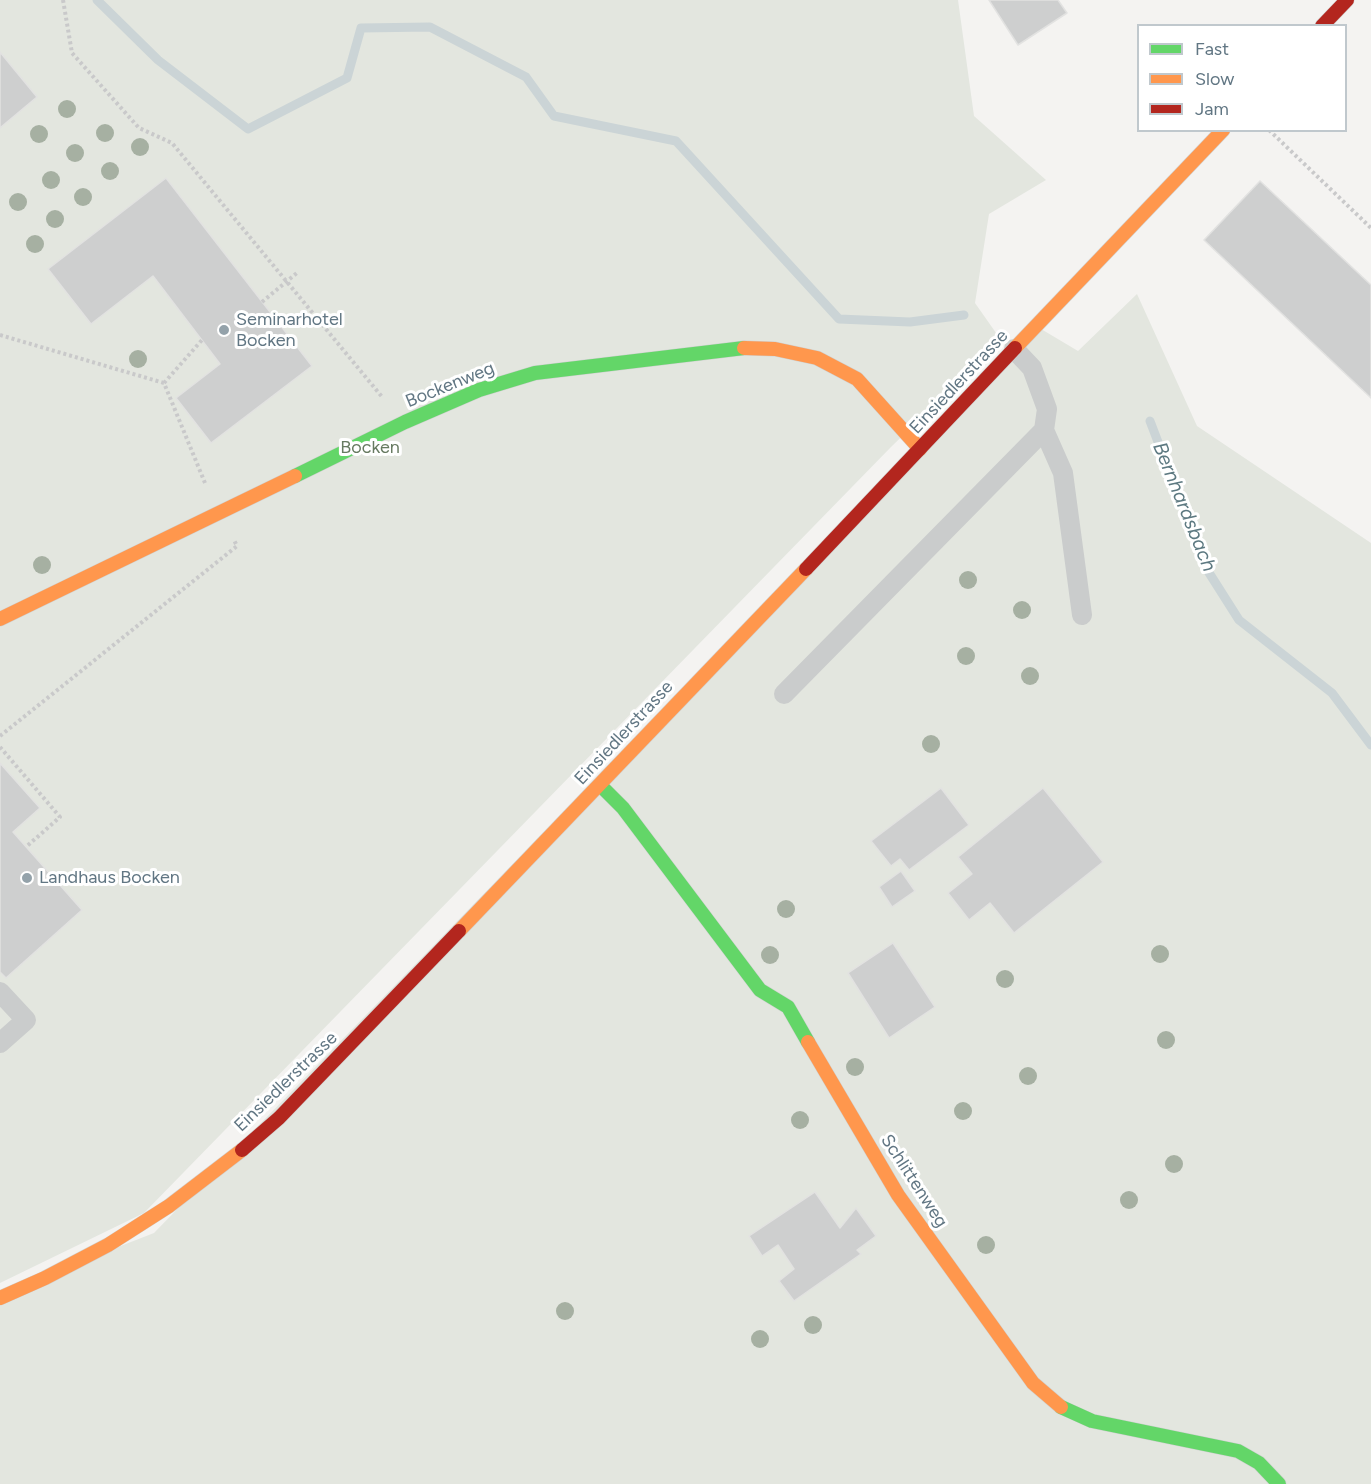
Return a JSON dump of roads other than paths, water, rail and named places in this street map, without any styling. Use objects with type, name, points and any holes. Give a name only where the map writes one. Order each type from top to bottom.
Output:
[{"type":"street","points":[[1325,24],[1347,0]]},
{"type":"street","name":"Einsiedlerstrasse","points":[[0,1298],[45,1278],[108,1245],[169,1206],[226,1164],[279,1118],[600,785],[1221,132]]},
{"type":"street","name":"Bockenweg","points":[[0,619],[405,422],[479,390],[535,373],[735,348],[775,349],[817,358],[857,380],[920,449]]},
{"type":"street","name":"Schlittenweg","points":[[600,785],[623,808],[760,990],[788,1008],[898,1195],[1033,1383],[1060,1407],[1092,1421],[1238,1451],[1259,1463],[1279,1484]]},
{"type":"lane","points":[[1014,349],[1032,368],[1047,409],[1044,430],[1063,473],[1082,615]]},
{"type":"lane","points":[[784,694],[1044,430]]},
{"type":"lane","points":[[0,992],[26,1020],[0,1042]]},
{"type":"waterway","points":[[97,0],[158,60],[248,129],[347,78],[361,28],[430,27],[526,77],[554,116],[676,141],[839,319],[910,322],[964,315]]},
{"type":"waterway","name":"Bernhardsbach","points":[[1150,421],[1206,568],[1239,620],[1332,693],[1371,745]]},
{"type":"place","name":"Seminarhotel Bocken","points":[[224,330]]},
{"type":"place","name":"Landhaus Bocken","points":[[27,878]]},
{"type":"park label","name":"Bocken","points":[[370,448]]}]
